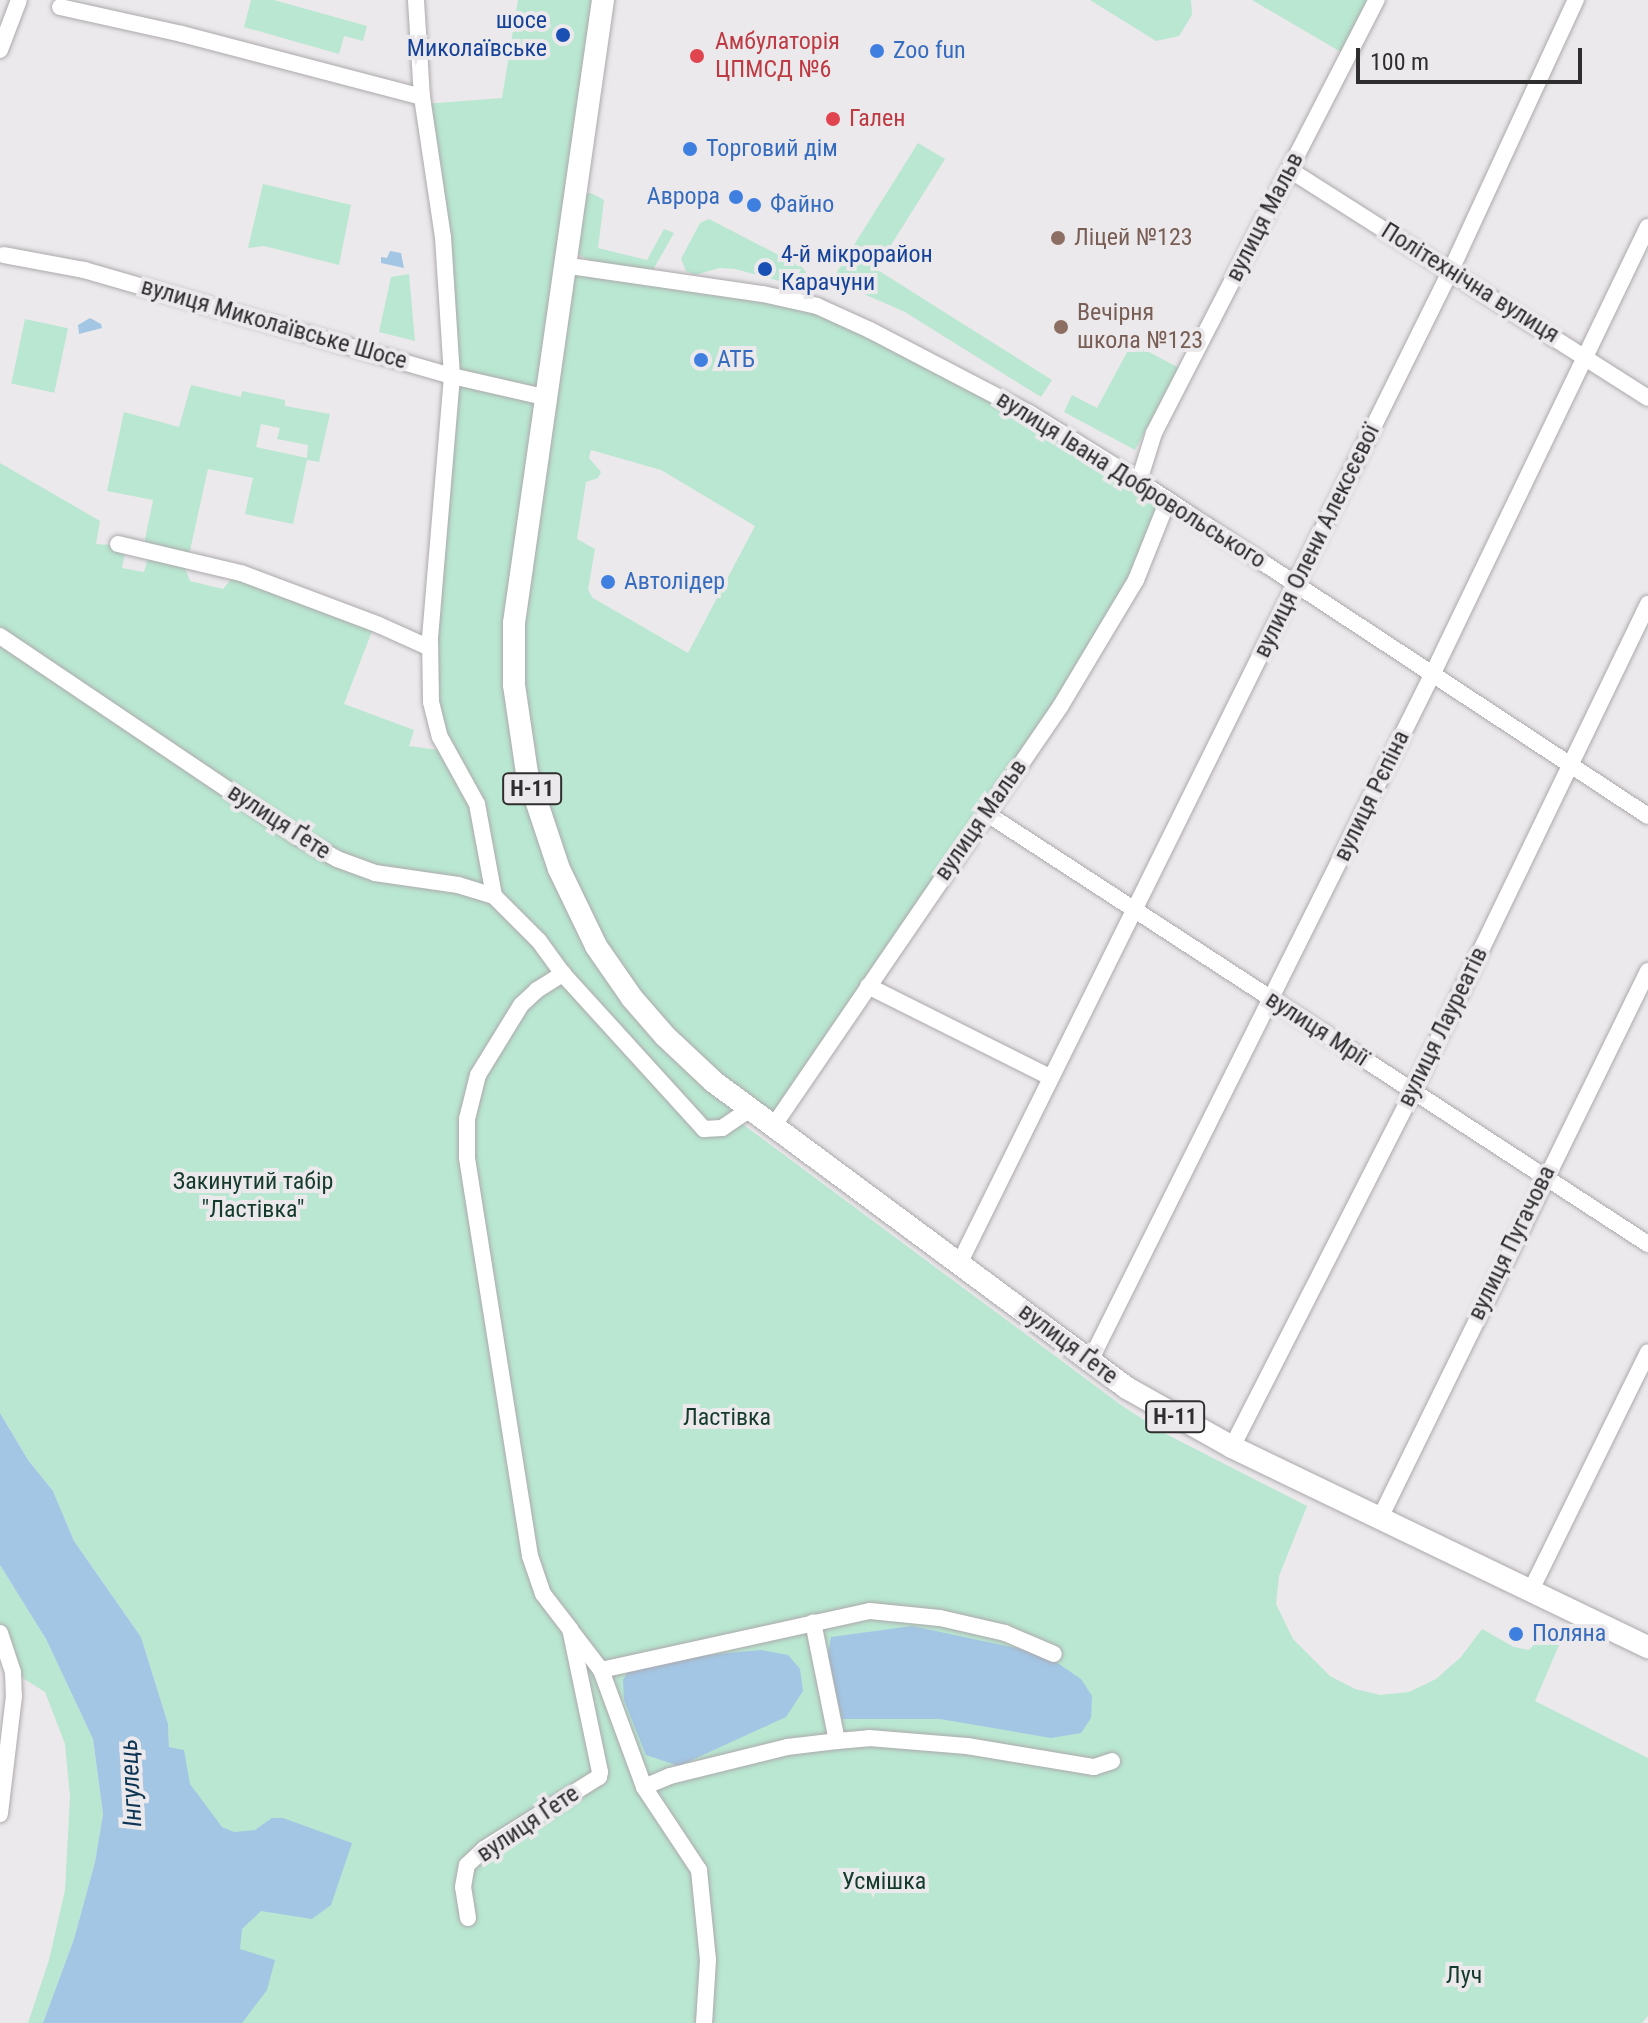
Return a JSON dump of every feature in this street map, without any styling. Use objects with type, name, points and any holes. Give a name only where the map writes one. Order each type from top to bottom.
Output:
[{"type":"main road","name":"Н-11","points":[[603,0],[514,623],[515,701],[527,773],[570,894],[613,972],[665,1036],[749,1110]]},
{"type":"main road","name":"вулиця Ґете","points":[[749,1110],[960,1262],[1090,1361],[1171,1415],[1648,1647]]},
{"type":"street","points":[[0,50],[19,0]]},
{"type":"street","points":[[416,0],[422,97],[443,237],[452,376],[430,648],[434,719],[447,751],[477,804],[494,896]]},
{"type":"street","name":"вулиця Мальв","points":[[1139,481],[1154,433],[1377,0]]},
{"type":"street","name":"вулиця Олени Алексєєвої","points":[[960,1262],[1451,270],[1576,0]]},
{"type":"street","points":[[60,7],[227,45],[422,97]]},
{"type":"street","name":"Політехнічна вулиця","points":[[1290,170],[1648,398]]},
{"type":"street","name":"вулиця Рєпіна","points":[[1090,1361],[1433,673],[1648,227]]},
{"type":"street","name":"вулиця Миколаївське Шосе","points":[[4,255],[84,270],[452,376],[544,397]]},
{"type":"street","name":"вулиця Івана Добровольського","points":[[563,265],[706,284],[817,306],[1029,413],[1139,481],[1648,816]]},
{"type":"street","name":"вулиця Мальв","points":[[772,1128],[1104,635],[1148,554],[1168,500]]},
{"type":"street","points":[[118,544],[241,573],[379,625],[430,648]]},
{"type":"street","name":"вулиця Лауреатів","points":[[1232,1447],[1413,1091],[1648,604]]},
{"type":"street","name":"вулиця Ґете","points":[[0,636],[298,837],[337,859],[375,873],[458,885],[494,896],[539,941],[563,974],[704,1129],[722,1128],[749,1110]]},
{"type":"street","name":"вулиця Мрії","points":[[986,813],[1543,1179],[1648,1244]]},
{"type":"street","name":"вулиця Пугачова","points":[[1380,1518],[1543,1179],[1648,971]]},
{"type":"street","name":"вулиця Ґете","points":[[468,1918],[463,1887],[467,1865],[484,1849],[599,1777],[599,1760],[570,1629],[543,1594],[530,1556],[467,1157],[467,1119],[478,1075],[521,1005],[537,990],[563,974]]},
{"type":"street","points":[[868,986],[1050,1077]]},
{"type":"street","points":[[1530,1592],[1648,1352]]},
{"type":"street","points":[[601,1670],[870,1611],[940,1618],[1005,1633],[1054,1654]]},
{"type":"street","points":[[813,1622],[837,1741]]},
{"type":"street","points":[[570,1629],[601,1670],[644,1787],[699,1870],[708,1960],[704,2023]]},
{"type":"street","points":[[0,1633],[10,1659],[14,1696],[0,1814]]},
{"type":"street","points":[[644,1787],[670,1776],[787,1747],[869,1738],[967,1746],[1094,1767],[1112,1761]]},
{"type":"green space","points":[[251,0],[274,0],[367,26],[363,41],[344,36],[339,54],[244,27]]},
{"type":"green space","points":[[518,0],[603,0],[563,265],[763,294],[870,330],[1168,500],[1136,580],[772,1128],[749,1110],[737,1120],[1121,1405],[1164,1433],[1307,1506],[1279,1576],[1276,1604],[1293,1639],[1330,1676],[1355,1689],[1380,1695],[1409,1692],[1436,1679],[1461,1657],[1482,1629],[1514,1647],[1529,1650],[1551,1627],[1566,1629],[1535,1701],[1648,1758],[1648,2016],[1642,2023],[111,2023],[169,1747],[168,1724],[141,1637],[74,1541],[53,1491],[28,1460],[0,1413],[0,463],[100,521],[96,544],[126,546],[122,568],[144,572],[148,558],[184,566],[190,581],[223,589],[233,577],[372,631],[344,704],[414,730],[409,746],[446,751],[431,702],[452,376],[424,104],[502,98]],"holes":[[[591,450],[661,470],[755,526],[688,653],[593,598],[588,590],[595,549],[577,539],[586,482],[598,478],[601,472],[589,458]]]},
{"type":"green space","points":[[1090,0],[1191,0],[1192,15],[1179,36],[1156,41]]},
{"type":"green space","points":[[1252,0],[1377,0],[1346,55]]},
{"type":"green space","points":[[918,143],[945,159],[876,269],[1052,380],[1041,397],[905,312],[832,280]]},
{"type":"green space","points":[[263,184],[351,205],[339,265],[264,246],[248,248]]},
{"type":"green space","points":[[591,193],[604,200],[598,248],[647,260],[664,229],[674,233],[653,270],[589,261],[578,254],[585,194]]},
{"type":"green space","points":[[709,219],[802,267],[806,272],[805,283],[787,283],[735,269],[720,268],[695,275],[686,271],[681,259],[700,223]]},
{"type":"green space","points":[[409,274],[415,341],[379,332],[391,277]]},
{"type":"green space","points":[[25,319],[68,328],[54,393],[11,384]]},
{"type":"green space","points":[[1132,343],[1179,368],[1135,450],[1064,412],[1072,395],[1097,408]]},
{"type":"green space","points":[[191,385],[241,397],[242,391],[285,400],[285,406],[330,414],[319,462],[307,460],[293,524],[245,514],[253,478],[208,469],[189,555],[144,544],[153,500],[107,491],[124,412],[179,427]],"holes":[[[261,424],[280,428],[277,439],[308,445],[307,458],[256,447]]]},
{"type":"green space","points":[[0,1565],[46,1639],[93,1739],[103,1814],[95,1862],[74,1939],[43,2023],[28,2023],[49,1960],[65,1890],[70,1797],[65,1744],[45,1692],[13,1672],[0,1633]]},
{"type":"water","points":[[390,251],[401,253],[404,268],[381,263],[381,257],[387,258]]},
{"type":"water","points":[[90,318],[101,324],[102,328],[79,334],[78,325]]},
{"type":"water","name":"Інгулець","points":[[0,1413],[28,1460],[53,1491],[74,1541],[141,1637],[168,1724],[169,1747],[184,1750],[190,1784],[222,1827],[234,1832],[255,1830],[272,1818],[283,1818],[352,1843],[331,1905],[312,1919],[261,1911],[242,1929],[240,1949],[275,1960],[267,1990],[242,2023],[43,2023],[74,1939],[95,1862],[103,1814],[93,1739],[46,1639],[0,1565]]},
{"type":"water","points":[[912,1626],[1035,1652],[1056,1662],[1081,1679],[1092,1696],[1091,1718],[1081,1733],[1051,1738],[940,1719],[842,1719],[828,1656],[831,1637]]},
{"type":"water","points":[[761,1650],[788,1655],[800,1669],[803,1691],[786,1717],[679,1766],[646,1755],[624,1700],[623,1680],[630,1669],[686,1657]]},
{"type":"place","name":"шосе Миколаївське","points":[[563,35]]},
{"type":"place","name":"Zoo fun","points":[[877,51]]},
{"type":"place","name":"Амбулаторія ЦПМСД №6","points":[[697,56]]},
{"type":"place","name":"Гален","points":[[833,119]]},
{"type":"place","name":"Торговий дім","points":[[690,149]]},
{"type":"place","name":"Аврора","points":[[736,197]]},
{"type":"place","name":"Файно","points":[[754,205]]},
{"type":"place","name":"Ліцей №123","points":[[1058,238]]},
{"type":"place","name":"4-й мікрорайон Карачуни","points":[[765,269]]},
{"type":"place","name":"Вечірня школа №123","points":[[1061,327]]},
{"type":"place","name":"АТБ","points":[[701,360]]},
{"type":"place","name":"Автолідер","points":[[608,582]]},
{"type":"place","name":"Поляна","points":[[1516,1634]]},
{"type":"park label","name":"Закинутий табір \"Ластівка\"","points":[[253,1196]]},
{"type":"park label","name":"Ластівка","points":[[727,1418]]},
{"type":"park label","name":"Усмішка","points":[[884,1882]]},
{"type":"park label","name":"Луч","points":[[1464,1976]]}]
